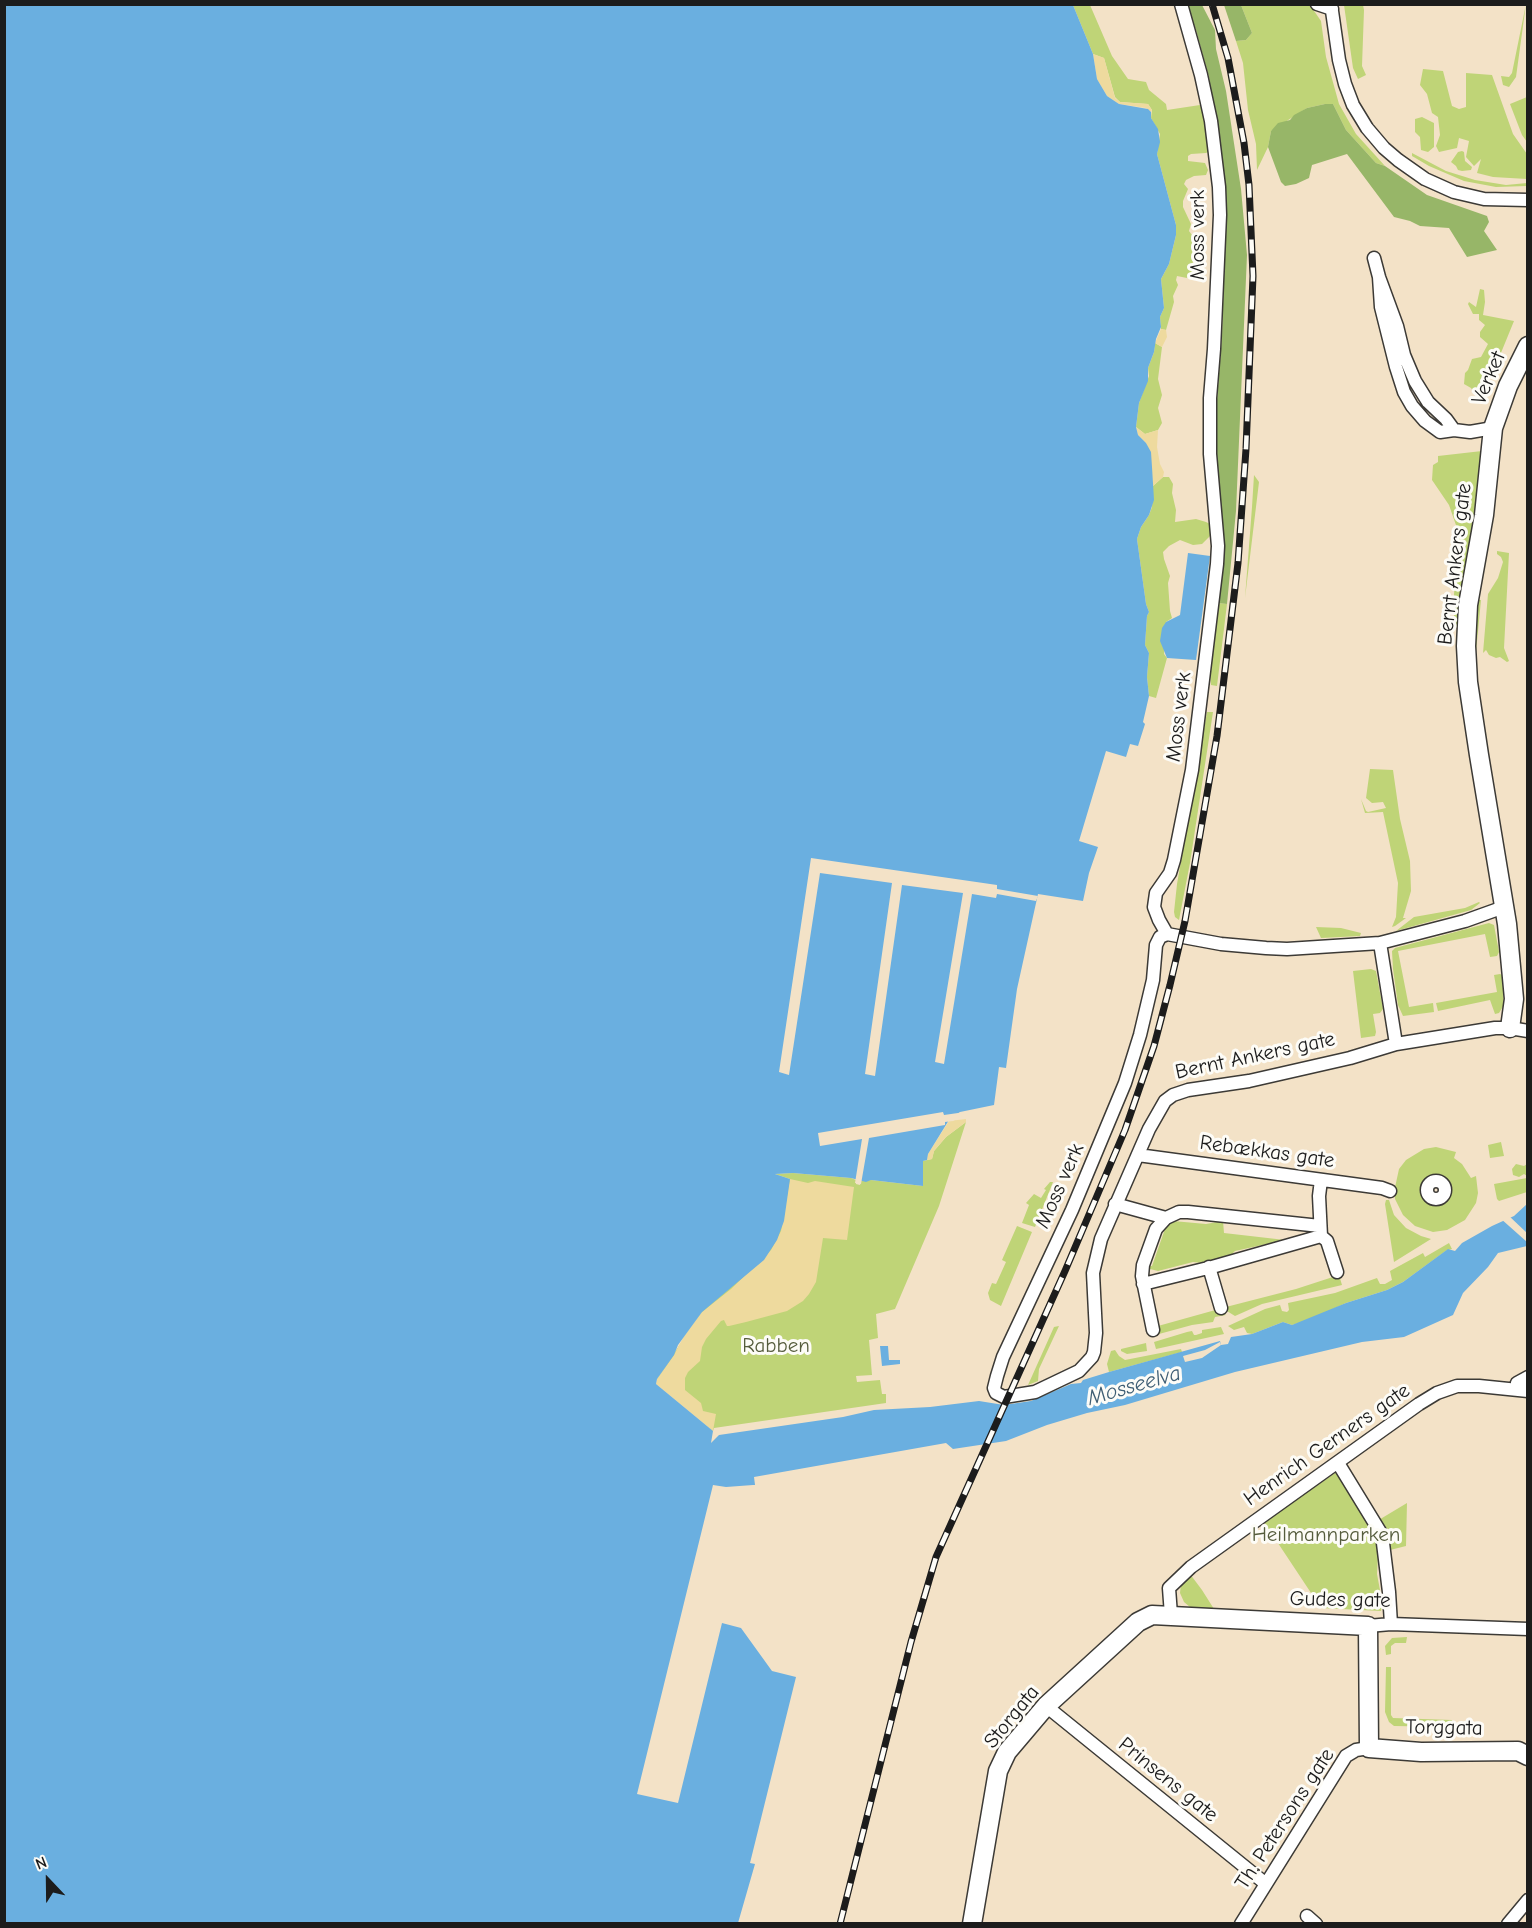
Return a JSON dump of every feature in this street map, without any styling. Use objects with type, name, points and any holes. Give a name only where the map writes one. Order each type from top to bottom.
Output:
[{"type":"street","name":"Moss verk","points":[[1082,1369],[1035,1392],[1004,1397],[996,1394],[994,1389],[1003,1357],[1072,1210],[1120,1099],[1146,1011],[1153,980],[1156,945],[1160,937],[1167,934],[1154,907],[1156,893],[1170,873],[1174,860],[1191,777],[1218,546],[1211,475],[1210,398],[1220,215],[1219,187],[1208,110],[1201,75],[1181,4]]},
{"type":"street","points":[[1317,4],[1331,7],[1345,84],[1353,105],[1367,128],[1384,148],[1425,179],[1454,192],[1484,199],[1527,200]]},
{"type":"street","points":[[1374,258],[1397,326],[1404,355],[1422,394],[1454,430],[1470,432],[1493,429]]},
{"type":"street","name":"Verket","points":[[1493,429],[1508,386],[1527,346]]},
{"type":"street","name":"Bernt Ankers gate","points":[[1082,1369],[1094,1352],[1095,1344],[1094,1262],[1115,1204],[1149,1129],[1165,1101],[1173,1095],[1188,1090],[1249,1081],[1350,1058],[1396,1044],[1459,1033],[1519,1030],[1504,907],[1468,682],[1466,646],[1468,605],[1484,515],[1493,429]]},
{"type":"street","points":[[1167,934],[1221,944],[1287,949],[1380,943],[1465,921],[1504,907]]},
{"type":"street","points":[[1380,943],[1396,1044]]},
{"type":"street","name":"Rebækkas gate","points":[[1138,1155],[1382,1188],[1390,1191]]},
{"type":"street","points":[[1321,1180],[1319,1196],[1321,1231],[1327,1241],[1337,1272]]},
{"type":"street","points":[[1115,1204],[1166,1218]]},
{"type":"street","points":[[1153,1330],[1143,1284],[1143,1265],[1156,1229],[1166,1218],[1179,1212],[1188,1212],[1321,1231]]},
{"type":"street","points":[[1143,1284],[1209,1267],[1321,1231]]},
{"type":"street","points":[[1209,1267],[1221,1308]]},
{"type":"street","name":"Henrich Gerners gate","points":[[1171,1615],[1169,1588],[1191,1567],[1419,1404],[1449,1388],[1466,1385],[1527,1391]]},
{"type":"street","points":[[1338,1463],[1382,1535],[1391,1624]]},
{"type":"street","name":"Gudes gate","points":[[1152,1615],[1368,1626],[1391,1624],[1527,1629]]},
{"type":"street","name":"Storgata","points":[[972,1923],[998,1771],[1007,1752],[1046,1706],[1138,1622],[1152,1615]]},
{"type":"street","points":[[1368,1626],[1370,1748]]},
{"type":"street","name":"Prinsens gate","points":[[1046,1706],[1266,1884]]},
{"type":"street","name":"Torggata","points":[[1370,1748],[1421,1752],[1524,1750]]},
{"type":"street","name":"Th. Petersons gate","points":[[1241,1923],[1346,1756],[1356,1750],[1370,1748]]},
{"type":"street","points":[[1508,1923],[1527,1899]]},
{"type":"green space","points":[[1526,4],[1516,77],[1509,87],[1503,85],[1501,76],[1509,77],[1512,73]]},
{"type":"green space","points":[[1073,5],[1090,5],[1112,56],[1128,79],[1146,82],[1149,90],[1166,104],[1167,110],[1200,105],[1203,113],[1210,151],[1191,154],[1188,156],[1188,161],[1205,163],[1208,170],[1206,175],[1194,176],[1186,180],[1184,184],[1188,189],[1183,201],[1183,207],[1191,224],[1189,231],[1195,239],[1192,243],[1196,248],[1192,257],[1194,269],[1187,278],[1177,276],[1178,285],[1173,296],[1174,302],[1166,330],[1161,329],[1160,317],[1164,308],[1161,279],[1169,264],[1176,225],[1157,154],[1160,134],[1151,118],[1152,110],[1148,104],[1120,102],[1115,97],[1104,58],[1093,54]]},
{"type":"green space","points":[[1186,5],[1202,5],[1215,30],[1216,49],[1226,91],[1241,189],[1247,255],[1236,511],[1227,604],[1218,603],[1223,533],[1216,469],[1215,425],[1222,336],[1226,209],[1209,77],[1196,30]]},
{"type":"green space","points":[[1224,5],[1241,5],[1252,33],[1246,40],[1236,41]]},
{"type":"green space","points":[[1241,5],[1310,5],[1321,21],[1326,57],[1339,104],[1356,134],[1385,166],[1376,163],[1346,130],[1333,104],[1325,104],[1307,108],[1271,131],[1268,147],[1257,170],[1256,144],[1248,110],[1243,63],[1236,41],[1246,40],[1252,33]]},
{"type":"green space","points":[[1344,5],[1363,5],[1364,10],[1362,66],[1366,75],[1358,79],[1353,68]]},
{"type":"green space","points":[[1423,69],[1443,71],[1452,106],[1459,109],[1466,107],[1466,73],[1492,75],[1513,134],[1527,154],[1527,179],[1493,177],[1477,173],[1481,159],[1474,166],[1466,157],[1469,141],[1459,138],[1457,148],[1439,152],[1436,146],[1440,135],[1438,117],[1432,113],[1427,94],[1420,85]]},
{"type":"green space","points":[[1528,97],[1527,142],[1510,104]]},
{"type":"green space","points":[[1333,104],[1346,130],[1376,163],[1385,166],[1427,195],[1487,216],[1489,222],[1484,231],[1497,250],[1467,257],[1449,228],[1420,226],[1394,217],[1347,154],[1312,165],[1309,178],[1285,186],[1281,182],[1268,147],[1271,131],[1278,123],[1290,120],[1307,108]]},
{"type":"green space","points":[[1422,117],[1434,123],[1434,147],[1428,152],[1421,150],[1420,137],[1415,132],[1415,119]]},
{"type":"green space","points":[[1462,151],[1465,161],[1472,167],[1471,170],[1458,170],[1451,162],[1458,152]]},
{"type":"green space","points":[[1412,153],[1446,171],[1475,180],[1506,185],[1527,183],[1527,186],[1496,187],[1464,181],[1429,166],[1412,156]]},
{"type":"green space","points":[[1480,289],[1484,290],[1483,315],[1514,321],[1496,365],[1477,397],[1471,388],[1464,384],[1465,373],[1472,359],[1481,357],[1488,344],[1480,337],[1480,332],[1485,325],[1479,320],[1479,314],[1473,314],[1468,304],[1469,302],[1476,307]]},
{"type":"green space","points":[[1155,343],[1162,347],[1158,379],[1162,395],[1158,408],[1162,423],[1158,430],[1145,434],[1136,427],[1139,403],[1149,376],[1148,368]]},
{"type":"green space","points":[[1482,451],[1474,532],[1459,636],[1453,611],[1458,531],[1449,505],[1432,480],[1433,465],[1438,462],[1438,456]]},
{"type":"green space","points":[[1254,475],[1259,482],[1245,598],[1252,507]]},
{"type":"green space","points":[[1163,477],[1169,477],[1173,484],[1175,522],[1196,519],[1210,524],[1213,533],[1202,544],[1193,545],[1180,540],[1163,552],[1170,576],[1168,583],[1172,618],[1166,622],[1164,654],[1167,658],[1156,698],[1149,696],[1147,677],[1149,653],[1145,645],[1149,612],[1137,539],[1152,507],[1153,486]]},
{"type":"green space","points":[[1497,551],[1509,553],[1504,648],[1509,661],[1507,662],[1500,657],[1489,655],[1486,650],[1483,653],[1488,594],[1498,578],[1503,562]]},
{"type":"green space","points":[[1476,600],[1481,600],[1476,652],[1474,649]]},
{"type":"green space","points":[[1218,603],[1227,604],[1217,686],[1211,685],[1210,674]]},
{"type":"green space","points":[[1207,712],[1213,712],[1179,920],[1175,917],[1174,912],[1177,884]]},
{"type":"green space","points":[[1370,769],[1393,770],[1400,819],[1410,861],[1411,891],[1403,918],[1406,918],[1392,927],[1396,917],[1398,883],[1383,812],[1365,813],[1361,799],[1368,812],[1386,808],[1383,802],[1372,803],[1366,798]]},
{"type":"green space","points":[[1479,902],[1471,910],[1396,931],[1414,917],[1465,908]]},
{"type":"green space","points":[[1489,923],[1494,925],[1499,952],[1497,956],[1490,957],[1485,934],[1398,951],[1409,1007],[1433,1003],[1434,1012],[1403,1016],[1398,1005],[1392,951],[1395,948]]},
{"type":"green space","points":[[1316,927],[1341,928],[1361,933],[1360,936],[1321,938]]},
{"type":"green space","points":[[1371,969],[1376,971],[1383,1009],[1380,1013],[1373,1014],[1375,1036],[1361,1038],[1353,971]]},
{"type":"green space","points":[[1494,975],[1502,975],[1504,1005],[1499,1013],[1495,1014],[1490,1000],[1438,1011],[1436,1003],[1497,992]]},
{"type":"green space","name":"Rabben","points":[[966,1122],[939,1206],[895,1309],[876,1314],[878,1338],[869,1340],[872,1375],[856,1376],[857,1382],[880,1380],[882,1394],[886,1394],[886,1403],[714,1428],[713,1431],[657,1379],[790,1179],[775,1174],[793,1173],[851,1178],[860,1185],[861,1181],[871,1180],[923,1186],[923,1161],[932,1159],[934,1151],[946,1137]]},
{"type":"green space","points":[[1501,1142],[1504,1156],[1490,1158],[1488,1145]]},
{"type":"green space","points":[[1436,1147],[1456,1152],[1454,1158],[1462,1164],[1471,1178],[1476,1176],[1478,1193],[1476,1203],[1465,1220],[1447,1230],[1433,1232],[1415,1226],[1403,1215],[1395,1199],[1394,1192],[1399,1169],[1406,1160],[1424,1149]],"holes":[[[1434,1181],[1440,1182],[1445,1192],[1441,1197],[1435,1198],[1429,1195],[1427,1190],[1429,1184]]]},
{"type":"green space","points":[[1516,1164],[1524,1166],[1527,1164],[1527,1176],[1513,1175],[1512,1169]]},
{"type":"green space","points":[[1527,1178],[1527,1192],[1499,1201],[1497,1199],[1494,1184]]},
{"type":"green space","points":[[1050,1182],[1053,1182],[1035,1227],[1022,1223],[1029,1205],[1026,1203],[1034,1194],[1041,1198]]},
{"type":"green space","points":[[1386,1200],[1389,1200],[1394,1215],[1406,1228],[1431,1239],[1394,1262],[1385,1204]]},
{"type":"green space","points":[[1173,1221],[1206,1224],[1223,1221],[1224,1233],[1285,1240],[1235,1251],[1231,1255],[1202,1263],[1193,1262],[1158,1271],[1150,1269],[1148,1266],[1152,1266],[1165,1229],[1168,1223]]},
{"type":"green space","points":[[1017,1226],[1032,1232],[1001,1306],[990,1300],[988,1293],[992,1283],[996,1284],[1006,1262],[1002,1260]]},
{"type":"green space","points":[[1449,1243],[1452,1249],[1447,1250],[1403,1282],[1387,1290],[1346,1303],[1309,1320],[1292,1325],[1283,1322],[1252,1334],[1247,1333],[1244,1327],[1234,1330],[1228,1326],[1265,1309],[1280,1305],[1282,1311],[1287,1312],[1288,1303],[1335,1293],[1377,1278],[1380,1284],[1385,1284],[1392,1280],[1390,1271],[1423,1253],[1425,1257]]},
{"type":"green space","points":[[1339,1275],[1342,1285],[1262,1304],[1235,1316],[1222,1308],[1296,1289]]},
{"type":"green space","points":[[1219,1309],[1226,1315],[1215,1317],[1213,1322],[1159,1334],[1158,1326]]},
{"type":"green space","points":[[1059,1326],[1039,1369],[1038,1381],[1028,1385],[1054,1327]]},
{"type":"green space","points":[[1221,1327],[1224,1334],[1156,1349],[1154,1342],[1187,1332],[1192,1331],[1196,1335],[1202,1333],[1202,1330]]},
{"type":"green space","points":[[1146,1343],[1147,1351],[1127,1354],[1121,1351],[1121,1349]]},
{"type":"green space","points":[[1181,1349],[1182,1352],[1109,1372],[1107,1364],[1111,1351],[1115,1350],[1125,1360]]},
{"type":"green space","name":"Heilmannparken","points":[[1341,1469],[1379,1536],[1377,1574],[1382,1601],[1381,1611],[1321,1608],[1264,1522]]},
{"type":"green space","points":[[1407,1503],[1406,1546],[1390,1550],[1377,1521]]},
{"type":"green space","points":[[1190,1574],[1214,1609],[1190,1607],[1184,1602],[1180,1593],[1181,1584]]},
{"type":"green space","points":[[1407,1637],[1406,1643],[1395,1643],[1391,1646],[1391,1654],[1386,1655],[1385,1646],[1392,1638]]},
{"type":"green space","points":[[1386,1667],[1391,1667],[1391,1715],[1393,1718],[1452,1720],[1452,1727],[1394,1726],[1389,1722],[1385,1712]]},
{"type":"sand","points":[[1093,54],[1104,58],[1115,98],[1120,102],[1148,104],[1151,112],[1146,108],[1119,104],[1107,96],[1097,79]]},
{"type":"sand","points":[[1161,329],[1166,330],[1167,337],[1162,347],[1155,343]]},
{"type":"sand","points":[[1136,427],[1145,434],[1158,430],[1157,447],[1164,472],[1163,477],[1153,486],[1150,456],[1146,443],[1138,435]]},
{"type":"sand","points":[[966,1119],[966,1122],[946,1137],[934,1151],[932,1159],[927,1160],[928,1154],[949,1121]]},
{"type":"sand","points":[[790,1179],[854,1187],[847,1240],[823,1238],[816,1282],[803,1301],[787,1311],[746,1322],[727,1326],[724,1320],[721,1321],[706,1339],[700,1361],[685,1378],[685,1390],[701,1403],[703,1411],[716,1414],[713,1431],[656,1384],[657,1379],[702,1312],[731,1289],[771,1250],[781,1231]]},
{"type":"water","name":"Mosseelva","points":[[5,5],[1073,5],[1093,54],[1097,79],[1107,96],[1119,104],[1148,109],[1158,129],[1160,142],[1157,154],[1176,225],[1176,235],[1169,264],[1161,279],[1164,308],[1160,317],[1161,327],[1148,368],[1148,381],[1139,403],[1136,427],[1138,435],[1151,452],[1154,500],[1137,539],[1149,612],[1145,645],[1149,653],[1147,677],[1149,696],[1143,722],[1145,724],[1138,746],[1130,744],[1126,757],[1106,751],[1079,841],[1098,847],[1083,901],[1038,894],[1017,989],[1006,1068],[999,1067],[994,1105],[960,1112],[949,1120],[928,1154],[927,1160],[923,1161],[923,1186],[793,1173],[775,1174],[790,1179],[784,1221],[777,1240],[764,1260],[702,1312],[678,1345],[656,1384],[713,1431],[711,1443],[719,1435],[843,1417],[874,1410],[979,1401],[1004,1405],[1031,1401],[1071,1384],[1081,1383],[1083,1380],[1109,1372],[1220,1341],[1221,1345],[1228,1344],[1231,1337],[1252,1334],[1283,1322],[1292,1325],[1346,1303],[1387,1290],[1403,1282],[1448,1249],[1455,1251],[1462,1243],[1514,1216],[1527,1204],[1527,1246],[1498,1253],[1463,1293],[1453,1315],[1404,1337],[1362,1342],[1235,1372],[1125,1405],[1047,1425],[1006,1441],[953,1449],[946,1443],[754,1477],[755,1485],[726,1487],[713,1485],[637,1794],[678,1803],[722,1623],[741,1628],[772,1671],[796,1677],[750,1863],[755,1864],[738,1923],[5,1924]]},
{"type":"water","points":[[1188,553],[1210,556],[1196,660],[1167,658],[1160,641],[1162,628],[1166,622],[1180,615]]},
{"type":"water","points":[[880,1346],[888,1346],[889,1360],[900,1360],[900,1364],[882,1366]]},
{"type":"pier","points":[[811,858],[997,885],[997,889],[1038,896],[1036,901],[997,894],[996,898],[972,894],[944,1064],[935,1062],[963,893],[902,885],[875,1076],[865,1074],[892,883],[820,873],[789,1075],[779,1072]]},
{"type":"pier","points":[[943,1112],[944,1115],[965,1112],[965,1114],[953,1121],[945,1122],[945,1125],[869,1138],[861,1184],[855,1183],[862,1139],[820,1146],[818,1133]]},
{"type":"pier","points":[[1508,1215],[1527,1233],[1527,1242],[1500,1218]]},
{"type":"pier","points":[[1220,1342],[1221,1345],[1202,1358],[1185,1362],[1183,1356],[1205,1350]]},
{"type":"railway","points":[[840,1924],[911,1642],[936,1557],[1065,1271],[1125,1130],[1154,1046],[1185,921],[1217,736],[1238,563],[1246,449],[1253,276],[1249,185],[1244,143],[1228,58],[1212,4]]}]
